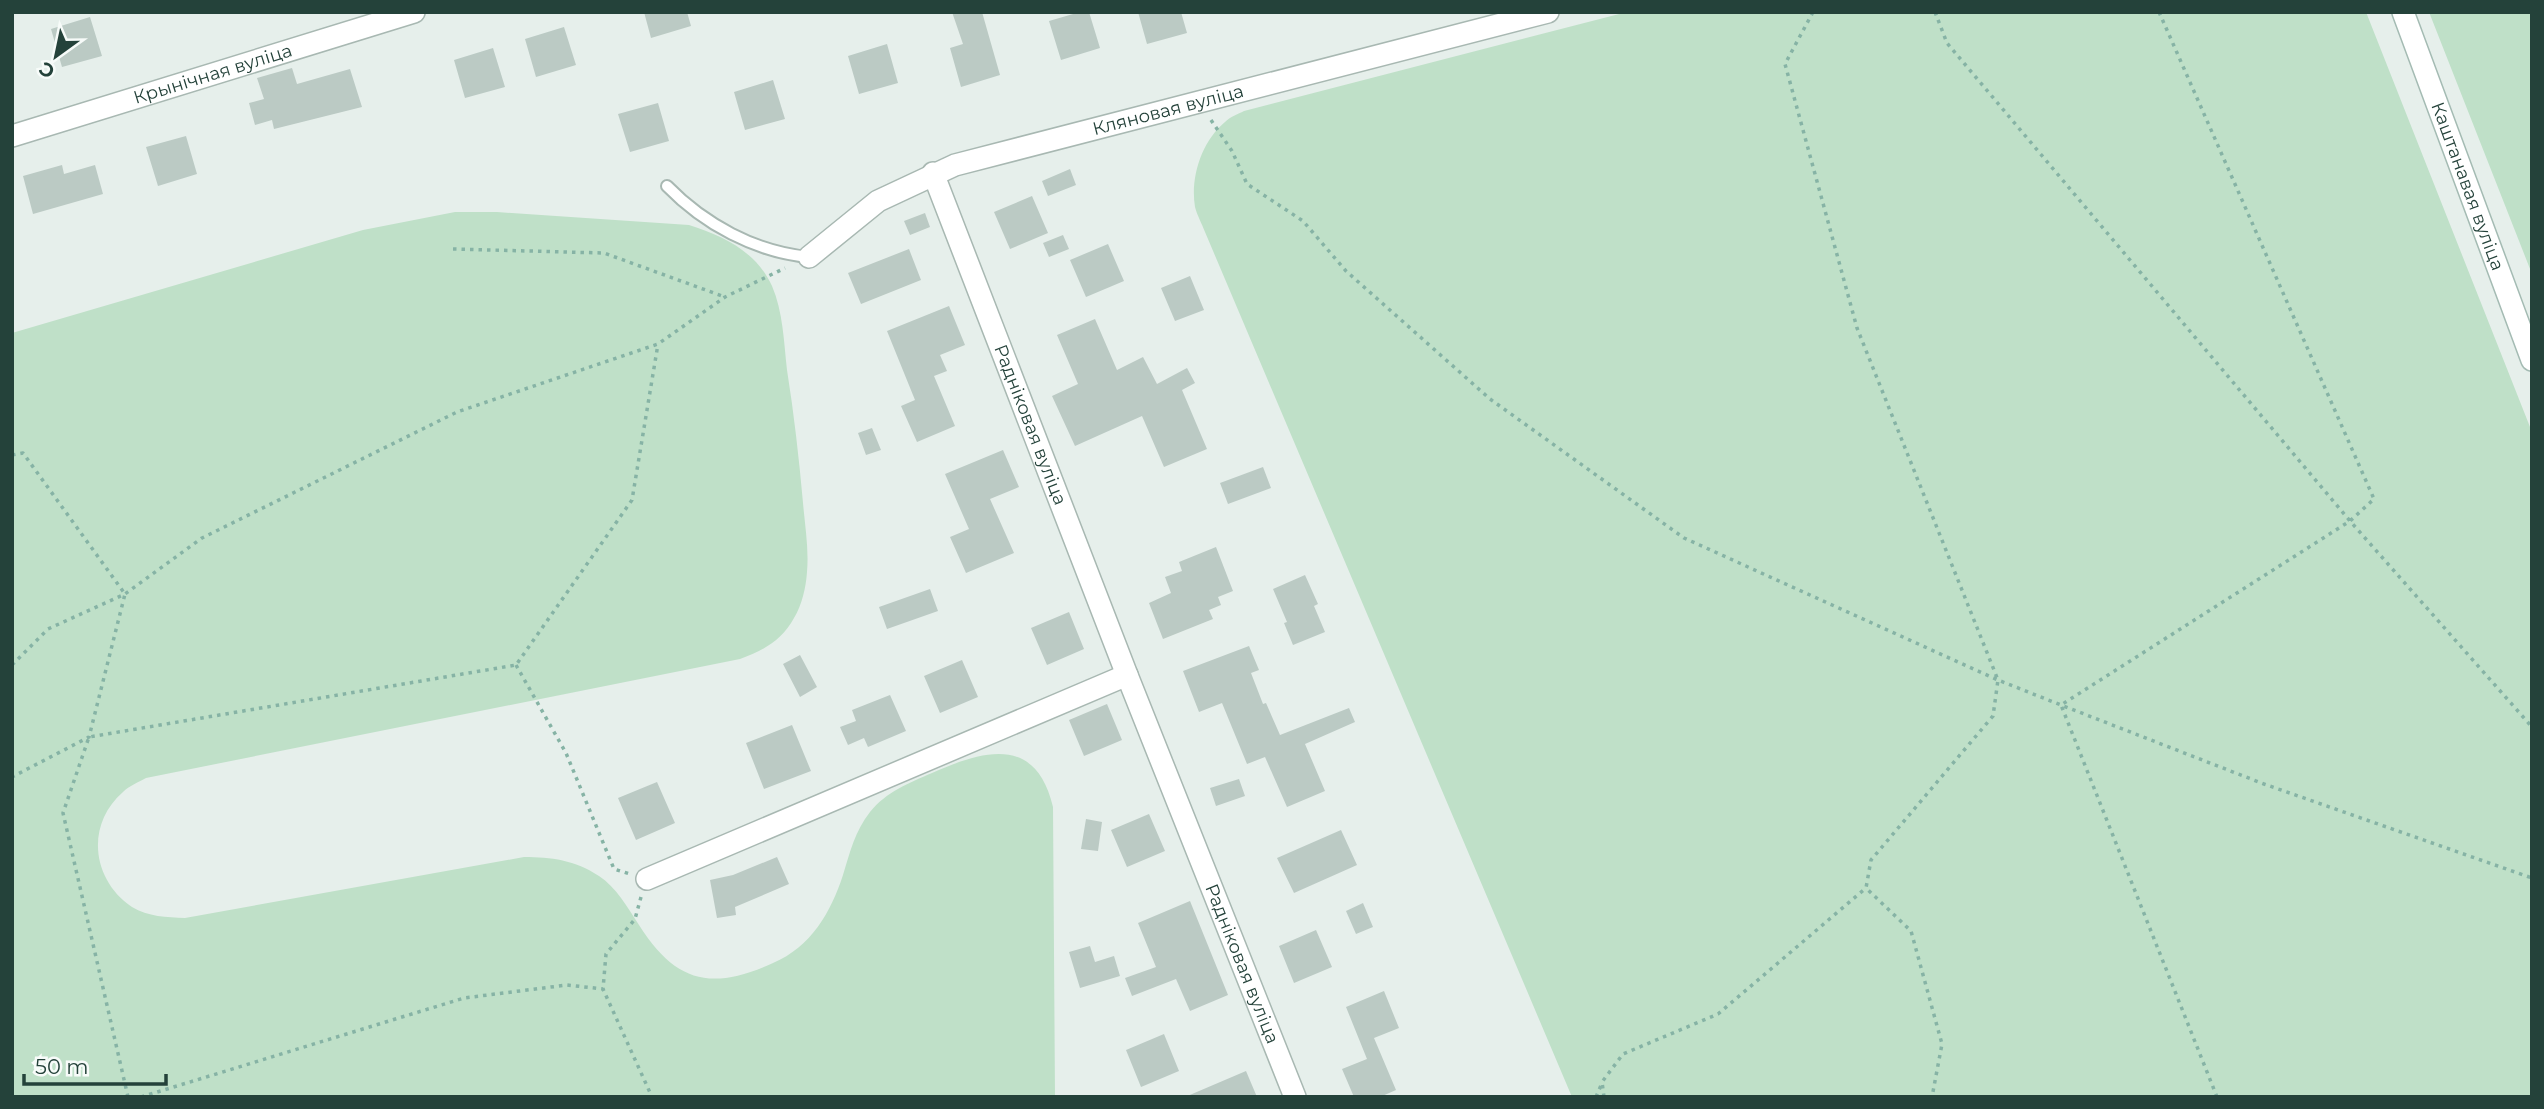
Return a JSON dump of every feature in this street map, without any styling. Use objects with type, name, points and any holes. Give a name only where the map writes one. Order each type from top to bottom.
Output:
[{"type":"street","name":"Крынічная вуліца","points":[[12,136],[414,12]]},
{"type":"street","name":"Кляновая вуліца","points":[[809,257],[878,201],[955,165],[1548,12]]},
{"type":"street","name":"Каштанавая вуліца","points":[[2403,12],[2532,360]]},
{"type":"street","name":"Радніковая вуліца","points":[[933,173],[1127,674],[1295,1097]]},
{"type":"street","points":[[647,879],[1127,674]]},
{"type":"lane","points":[[667,186],[684,204],[757,246],[786,255],[809,257]]},
{"type":"path","points":[[1596,1097],[1602,1082],[1623,1054],[1718,1014],[1866,888],[1871,860],[1993,716],[1998,680],[1857,328],[1785,64],[1813,12]]},
{"type":"path","points":[[1935,12],[1947,43],[2350,521],[2532,727]]},
{"type":"path","points":[[2061,705],[2350,521],[2374,499],[2159,12]]},
{"type":"path","points":[[1199,101],[1232,151],[1248,184],[1303,221],[1346,271],[1490,399],[1684,538],[1998,680],[2264,784],[2532,878]]},
{"type":"path","points":[[453,249],[604,253],[725,297]]},
{"type":"path","points":[[12,664],[48,629],[125,594],[202,538],[457,412],[658,344],[725,297],[809,257]]},
{"type":"path","points":[[12,777],[89,737],[516,665],[632,500],[658,344]]},
{"type":"path","points":[[12,455],[23,453],[125,594]]},
{"type":"path","points":[[125,594],[89,737],[63,813],[128,1097]]},
{"type":"path","points":[[516,665],[566,753],[614,869],[647,879],[635,919],[606,954],[603,989],[652,1097]]},
{"type":"path","points":[[2061,705],[2217,1097]]},
{"type":"path","points":[[1866,888],[1911,931],[1942,1044],[1932,1097]]},
{"type":"path","points":[[141,1097],[464,998],[567,985],[603,989]]},
{"type":"path","points":[[1602,1082],[1604,1097]]},
{"type":"green space","points":[[1627,12],[2366,12],[2532,432],[2532,1097],[1572,1097],[1198,216],[1194,184],[1200,160],[1210,139],[1227,120],[1244,111]]},
{"type":"green space","points":[[2429,12],[2532,12],[2532,274]]},
{"type":"green space","points":[[455,212],[497,212],[689,225],[737,246],[757,263],[772,286],[779,306],[798,453],[807,563],[805,590],[797,613],[778,639],[740,659],[146,778],[123,792],[111,805],[103,820],[98,852],[108,882],[119,896],[144,913],[185,918],[524,857],[553,859],[581,866],[611,886],[653,944],[681,970],[713,979],[731,977],[773,963],[809,938],[832,902],[860,827],[883,799],[906,784],[970,758],[1006,754],[1021,759],[1034,768],[1045,784],[1053,807],[1055,1097],[12,1097],[12,333],[363,230]]},
{"type":"building","points":[[644,12],[687,12],[691,26],[651,38]]},
{"type":"building","points":[[952,12],[982,12],[1000,75],[961,87],[950,48],[963,44]]},
{"type":"building","points":[[1089,12],[1100,48],[1061,60],[1049,21]]},
{"type":"building","points":[[1138,12],[1181,12],[1187,33],[1147,44]]},
{"type":"building","points":[[90,17],[102,56],[62,67],[51,29]]},
{"type":"building","points":[[564,27],[576,65],[536,77],[525,39]]},
{"type":"building","points":[[887,44],[898,83],[859,94],[848,56]]},
{"type":"building","points":[[493,48],[505,87],[465,98],[454,60]]},
{"type":"building","points":[[292,68],[297,84],[350,69],[362,107],[274,129],[272,120],[255,125],[249,103],[264,99],[257,78]]},
{"type":"building","points":[[773,80],[785,119],[745,130],[734,92]]},
{"type":"building","points":[[658,103],[669,141],[630,152],[618,114]]},
{"type":"building","points":[[186,136],[197,174],[158,186],[146,147]]},
{"type":"building","points":[[62,165],[64,174],[95,165],[103,194],[33,214],[23,176]]},
{"type":"building","points":[[1070,169],[1076,185],[1048,196],[1042,181]]},
{"type":"building","points":[[1032,196],[1048,233],[1010,249],[994,212]]},
{"type":"building","points":[[925,213],[930,227],[910,235],[904,221]]},
{"type":"building","points":[[1063,235],[1069,249],[1049,257],[1043,243]]},
{"type":"building","points":[[1108,244],[1124,281],[1086,297],[1070,260]]},
{"type":"building","points":[[909,249],[921,280],[861,304],[848,273]]},
{"type":"building","points":[[1190,276],[1204,310],[1175,321],[1161,288]]},
{"type":"building","points":[[949,306],[965,345],[940,355],[947,371],[934,376],[955,426],[917,442],[901,406],[915,400],[887,331]]},
{"type":"building","points":[[1095,319],[1117,370],[1143,357],[1157,384],[1187,368],[1195,383],[1182,390],[1207,449],[1164,467],[1142,416],[1075,446],[1052,396],[1078,384],[1057,335]]},
{"type":"building","points":[[872,428],[881,450],[866,455],[858,433]]},
{"type":"building","points":[[1003,450],[1019,487],[990,499],[1014,553],[966,573],[950,537],[969,529],[945,474]]},
{"type":"building","points":[[1263,467],[1271,488],[1228,504],[1220,483]]},
{"type":"building","points":[[1216,547],[1233,591],[1218,597],[1221,605],[1209,610],[1213,619],[1163,639],[1149,603],[1171,593],[1165,577],[1182,571],[1179,562]]},
{"type":"building","points":[[1305,575],[1318,604],[1314,606],[1325,632],[1293,645],[1273,589]]},
{"type":"building","points":[[930,589],[938,611],[887,629],[879,607]]},
{"type":"building","points":[[1069,612],[1084,649],[1047,665],[1031,628]]},
{"type":"building","points":[[1249,646],[1259,670],[1251,673],[1263,704],[1266,703],[1280,735],[1349,708],[1355,722],[1305,744],[1325,791],[1287,807],[1265,757],[1247,764],[1222,703],[1199,712],[1183,671]]},
{"type":"building","points":[[800,655],[817,687],[800,697],[783,664]]},
{"type":"building","points":[[962,660],[978,697],[940,713],[924,676]]},
{"type":"building","points":[[890,695],[906,731],[868,747],[864,738],[848,745],[840,727],[856,721],[852,710]]},
{"type":"building","points":[[1107,704],[1122,740],[1084,756],[1069,720]]},
{"type":"building","points":[[792,725],[811,771],[764,789],[746,743]]},
{"type":"building","points":[[1239,779],[1245,796],[1216,806],[1210,788]]},
{"type":"building","points":[[657,782],[675,823],[636,840],[618,798]]},
{"type":"building","points":[[1149,814],[1165,851],[1127,867],[1111,830]]},
{"type":"building","points":[[1086,819],[1102,822],[1098,851],[1081,849]]},
{"type":"building","points":[[1341,830],[1357,865],[1294,893],[1277,858]]},
{"type":"building","points":[[777,857],[789,884],[735,907],[736,915],[717,918],[710,880],[733,875]]},
{"type":"building","points":[[1190,901],[1228,995],[1190,1011],[1176,979],[1132,996],[1125,978],[1156,967],[1138,923]]},
{"type":"building","points":[[1363,903],[1373,927],[1356,934],[1346,911]]},
{"type":"building","points":[[1316,930],[1332,967],[1294,983],[1279,946]]},
{"type":"building","points":[[1090,946],[1095,962],[1114,956],[1120,976],[1080,988],[1069,952]]},
{"type":"building","points":[[1384,991],[1399,1028],[1374,1038],[1396,1090],[1380,1097],[1354,1097],[1342,1069],[1367,1059],[1346,1007]]},
{"type":"building","points":[[1164,1034],[1179,1071],[1141,1087],[1126,1050]]},
{"type":"building","points":[[1246,1071],[1257,1097],[1185,1097]]}]
